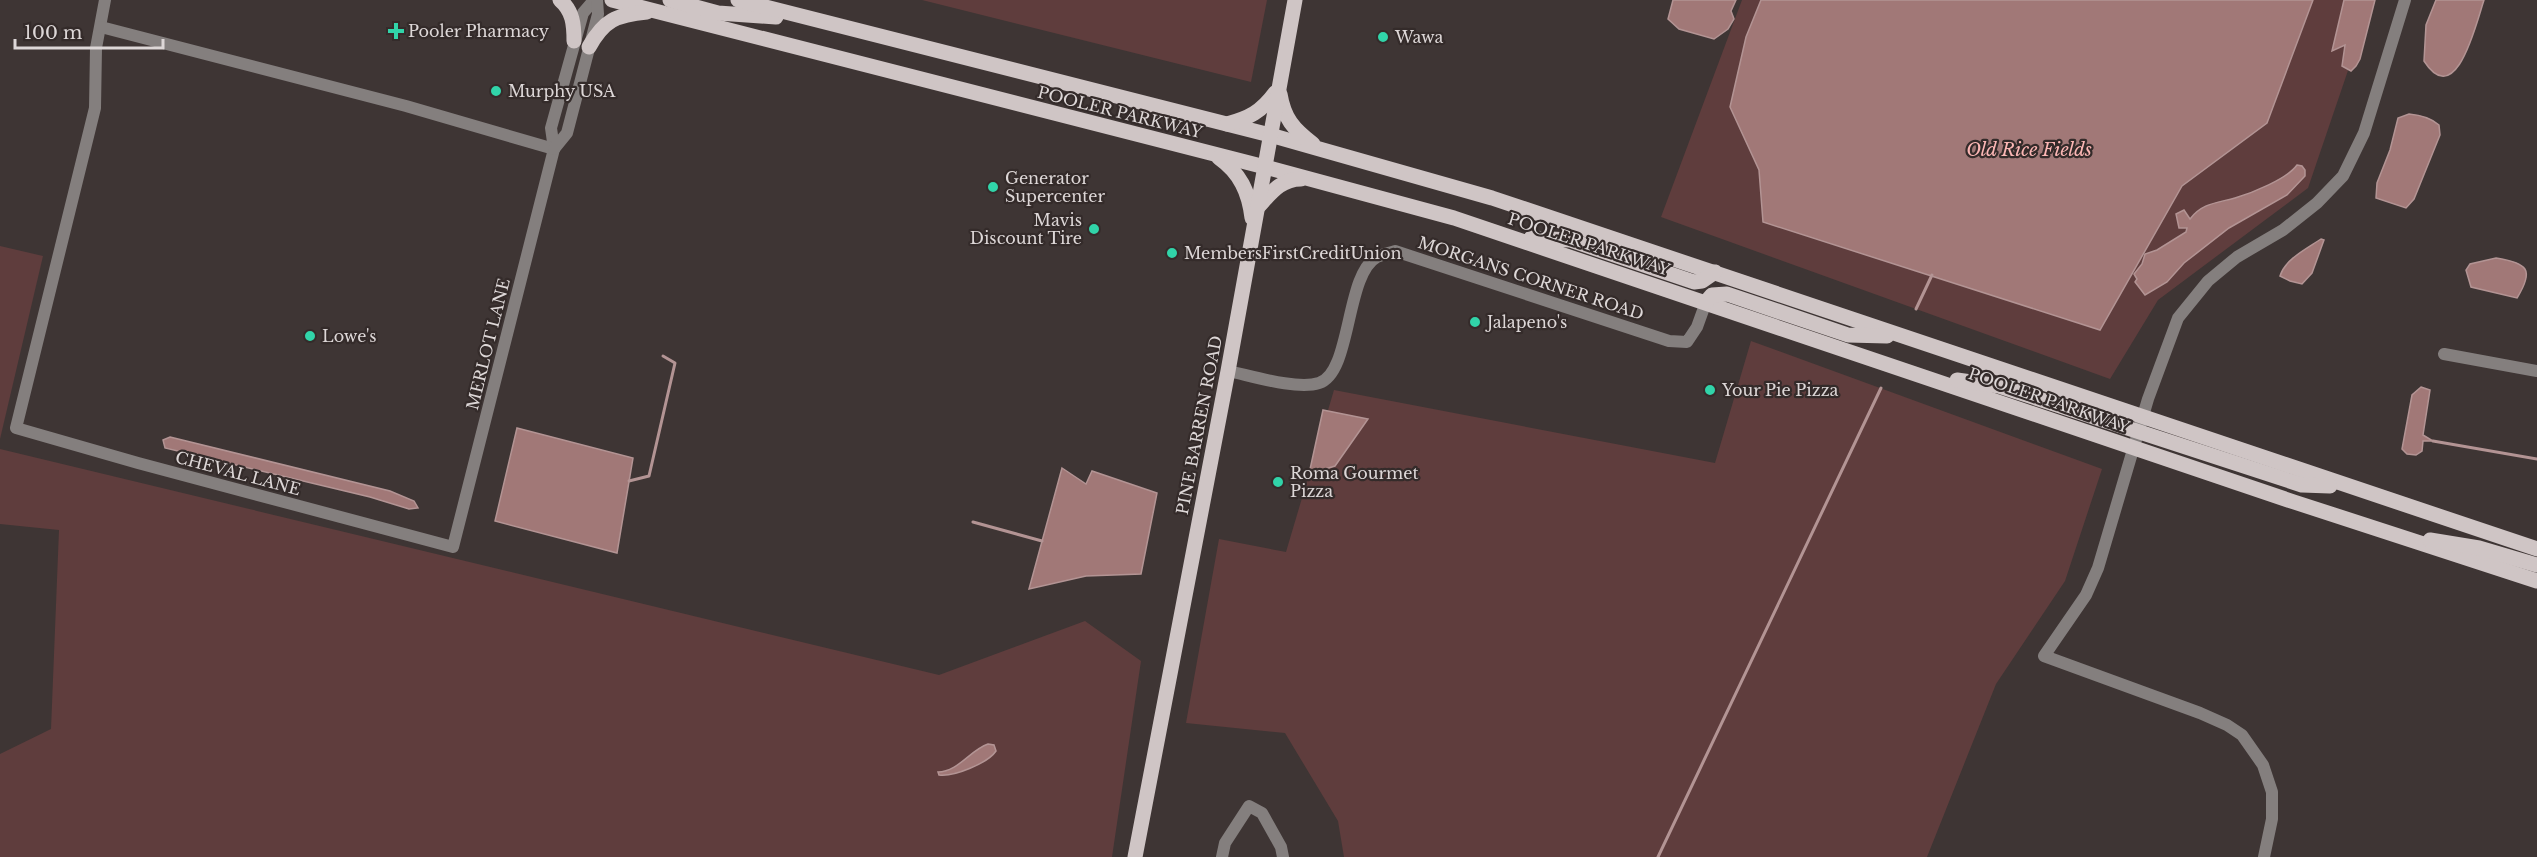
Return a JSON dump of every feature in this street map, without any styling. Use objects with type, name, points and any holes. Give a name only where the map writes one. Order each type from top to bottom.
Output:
[{"type":"main road","points":[[560,0],[574,21],[574,41]]},
{"type":"main road","name":"POOLER PARKWAY","points":[[612,0],[1265,167],[1454,218],[2132,448],[2537,581]]},
{"type":"main road","points":[[670,0],[718,13],[815,20]]},
{"type":"main road","name":"POOLER PARKWAY","points":[[738,0],[1270,135],[1492,198],[1905,337],[2140,424]]},
{"type":"main road","name":"PINE BARREN ROAD","points":[[1135,857],[1228,371],[1295,0]]},
{"type":"main road","points":[[589,47],[600,28],[615,19],[633,14],[657,12]]},
{"type":"main road","points":[[1227,124],[1256,114],[1278,88]]},
{"type":"main road","points":[[1278,88],[1286,118],[1294,130],[1318,148]]},
{"type":"main road","points":[[1214,154],[1240,177],[1251,205],[1254,229]]},
{"type":"main road","points":[[1258,207],[1282,183],[1292,179],[1310,179]]},
{"type":"main road","points":[[1510,236],[1570,240],[1694,282],[1702,281],[1715,272]]},
{"type":"main road","points":[[1706,302],[1712,295],[1726,294],[1848,335],[1905,337]]},
{"type":"main road","points":[[1926,377],[1998,386],[2140,424],[2302,485],[2351,488],[2537,549]]},
{"type":"main road","points":[[2400,537],[2454,543],[2537,566]]},
{"type":"street","points":[[105,0],[100,27],[406,106],[554,148]]},
{"type":"street","name":"MERLOT LANE","points":[[453,547],[554,148],[550,128],[583,13],[595,0]]},
{"type":"street","name":"MERLOT LANE","points":[[554,148],[567,133],[598,14],[595,0]]},
{"type":"street","points":[[2264,857],[2272,819],[2272,792],[2263,765],[2242,735],[2227,725],[2200,713],[2044,656],[2092,583],[2132,448],[2178,318],[2208,281],[2237,257],[2283,230],[2317,203],[2343,176],[2364,133],[2405,0]]},
{"type":"street","name":"CHEVAL LANE","points":[[100,27],[96,48],[95,108],[16,428],[453,547]]},
{"type":"street","name":"MORGANS CORNER ROAD","points":[[1228,371],[1305,385],[1321,383],[1335,370],[1363,272],[1376,257],[1395,251],[1669,341],[1687,342],[1697,327],[1706,302]]},
{"type":"street","points":[[2444,354],[2537,371]]},
{"type":"street","points":[[1222,857],[1225,843],[1249,806],[1262,813],[1281,847],[1283,857]]},
{"type":"shaded area","points":[[922,0],[1267,0],[1251,82]]},
{"type":"shaded area","name":"Old Rice Fields","points":[[1742,0],[2372,0],[2308,188],[2158,300],[2110,379],[1661,217]]},
{"type":"shaded area","points":[[0,246],[43,256],[0,439]]},
{"type":"shaded area","points":[[1751,341],[2102,469],[2065,581],[1996,684],[1927,857],[1344,857],[1338,821],[1285,733],[1186,723],[1219,539],[1286,552],[1334,390],[1715,463]]},
{"type":"shaded area","points":[[0,449],[939,675],[1085,621],[1141,661],[1112,857],[0,857],[0,754],[51,729],[59,530],[0,524]]},
{"type":"water","points":[[1673,0],[1736,0],[1731,11],[1734,19],[1728,29],[1714,39],[1679,29],[1668,19]]},
{"type":"water","name":"Old Rice Fields","points":[[1761,0],[2313,0],[2267,123],[2182,186],[2100,330],[1763,222],[1759,170],[1730,107],[1746,37]]},
{"type":"water","points":[[2344,0],[2375,0],[2360,59],[2351,71],[2342,66],[2345,45],[2332,51]]},
{"type":"water","points":[[2436,0],[2484,0],[2463,58],[2455,70],[2446,76],[2435,74],[2424,61],[2426,25]]},
{"type":"water","points":[[2409,114],[2436,122],[2439,125],[2440,135],[2414,199],[2406,208],[2376,198],[2377,183],[2390,150],[2398,118]]},
{"type":"water","points":[[2297,165],[2302,166],[2305,170],[2305,176],[2287,195],[2229,228],[2184,263],[2167,282],[2145,295],[2135,282],[2137,279],[2134,274],[2142,264],[2145,254],[2157,250],[2186,232],[2187,228],[2179,228],[2176,214],[2184,210],[2190,219],[2205,207],[2269,185]]},
{"type":"water","points":[[2321,239],[2324,240],[2312,273],[2302,284],[2280,276],[2292,259]]},
{"type":"water","points":[[2496,258],[2515,262],[2525,269],[2526,280],[2517,298],[2471,287],[2466,270],[2470,264]]},
{"type":"water","points":[[2421,387],[2430,390],[2423,435],[2433,441],[2423,441],[2422,451],[2416,455],[2407,454],[2402,449],[2412,395]]},
{"type":"water","points":[[1323,410],[1368,419],[1335,466],[1309,474]]},
{"type":"water","points":[[517,428],[633,458],[617,553],[495,521]]},
{"type":"water","points":[[170,437],[390,491],[414,501],[418,508],[409,509],[370,497],[165,448],[163,440]]},
{"type":"water","points":[[1062,468],[1086,484],[1092,471],[1157,493],[1141,574],[1086,576],[1029,589]]},
{"type":"water","points":[[988,744],[994,745],[996,751],[986,760],[962,771],[939,775],[938,772],[958,765]]},
{"type":"waterway","points":[[1916,309],[1932,275]]},
{"type":"waterway","points":[[629,481],[649,476],[675,363],[663,356]]},
{"type":"waterway","points":[[1658,857],[1881,388]]},
{"type":"waterway","points":[[2433,441],[2537,459]]},
{"type":"waterway","points":[[973,522],[1042,541]]},
{"type":"place","name":"Pooler Pharmacy","points":[[396,31]]},
{"type":"place","name":"Wawa","points":[[1383,37]]},
{"type":"place","name":"Murphy USA","points":[[496,91]]},
{"type":"place","name":"Generator Supercenter","points":[[993,187]]},
{"type":"place","name":"Mavis Discount Tire","points":[[1094,229]]},
{"type":"place","name":"MembersFirstCreditUnion","points":[[1172,253]]},
{"type":"place","name":"Jalapeno's","points":[[1475,322]]},
{"type":"place","name":"Lowe's","points":[[310,336]]},
{"type":"place","name":"Your Pie Pizza","points":[[1710,390]]},
{"type":"place","name":"Roma Gourmet Pizza","points":[[1278,482]]}]
